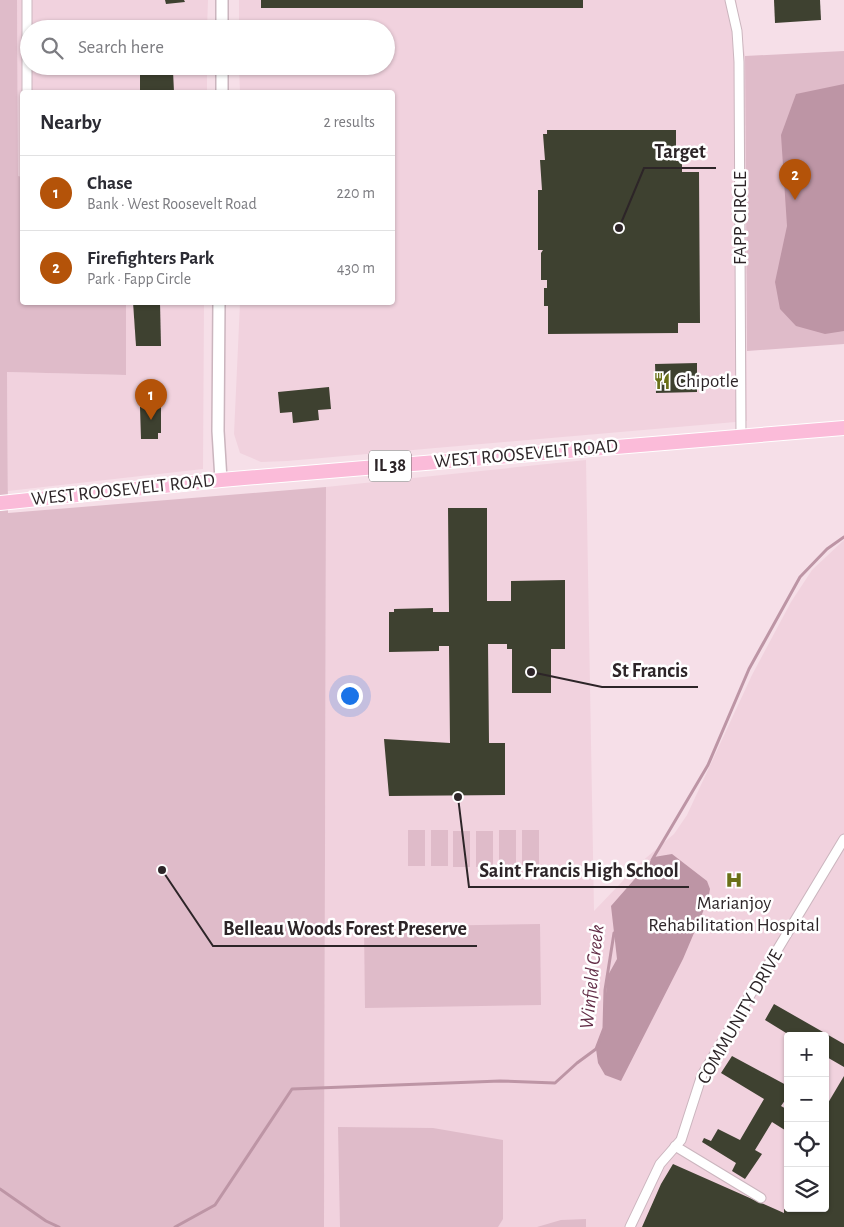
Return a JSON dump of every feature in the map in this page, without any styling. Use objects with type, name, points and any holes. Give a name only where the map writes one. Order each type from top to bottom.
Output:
[{"type":"main road","points":[[222,0],[222,20]]},
{"type":"main road","points":[[222,75],[222,90]]},
{"type":"main road","points":[[219,305],[218,431],[221,480]]},
{"type":"main road","name":"WEST ROOSEVELT ROAD","points":[[0,503],[221,480],[844,428]]},
{"type":"street","points":[[27,0],[27,20]]},
{"type":"street","name":"FAPP CIRCLE","points":[[730,0],[737,31],[739,62],[741,437]]},
{"type":"street","points":[[27,75],[27,90]]},
{"type":"street","name":"COMMUNITY DRIVE","points":[[630,1227],[660,1164],[680,1140],[702,1075],[844,839]]},
{"type":"street","points":[[675,1146],[761,1198]]},
{"type":"shaded area","points":[[0,0],[17,0],[20,305],[126,305],[126,375],[7,372],[8,513],[326,487],[324,1227],[0,1227]]},
{"type":"shaded area","points":[[17,0],[208,0],[207,20],[20,20],[20,75],[207,75],[207,90],[20,90],[20,177],[18,177]]},
{"type":"shaded area","points":[[239,0],[736,0],[745,56],[747,421],[287,461],[261,462],[240,453],[234,434],[240,305],[395,305],[395,90],[240,90],[239,75],[395,75],[395,20],[239,20]]},
{"type":"shaded area","points":[[844,51],[844,344],[747,351],[745,56]]},
{"type":"shaded area","points":[[844,84],[844,331],[825,334],[796,326],[780,309],[775,282],[787,226],[781,135],[796,94]]},
{"type":"shaded area","points":[[126,305],[204,305],[203,469],[8,491],[7,372],[126,375]]},
{"type":"shaded area","points":[[586,460],[594,911],[640,863],[674,834],[687,815],[752,675],[791,602],[812,570],[844,540],[844,1227],[324,1227],[326,487]]},
{"type":"shaded area","points":[[408,830],[425,830],[425,866],[408,866]]},
{"type":"shaded area","points":[[431,830],[448,830],[448,866],[431,866]]},
{"type":"shaded area","points":[[499,830],[516,830],[516,866],[499,866]]},
{"type":"shaded area","points":[[522,830],[539,830],[539,866],[522,866]]},
{"type":"shaded area","points":[[453,831],[470,831],[470,867],[453,867]]},
{"type":"shaded area","points":[[476,831],[493,831],[493,867],[476,867]]},
{"type":"shaded area","points":[[672,854],[707,881],[710,889],[708,900],[683,959],[621,1081],[605,1075],[598,1063],[596,1049],[604,1028],[607,977],[617,959],[611,906],[654,857]]},
{"type":"shaded area","points":[[540,924],[541,1005],[365,1008],[364,927]]},
{"type":"shaded area","points":[[338,1127],[433,1128],[503,1140],[503,1219],[498,1227],[340,1227]]},
{"type":"shaded area","points":[[586,1219],[586,1227],[537,1227],[561,1220]]},
{"type":"building","points":[[165,0],[184,0],[185,2],[166,4]]},
{"type":"building","points":[[261,0],[583,0],[583,8],[261,8]]},
{"type":"building","points":[[774,0],[820,0],[821,20],[775,23]]},
{"type":"building","points":[[140,75],[173,75],[174,90],[140,90]]},
{"type":"building","points":[[547,130],[676,130],[676,161],[682,161],[682,172],[699,172],[700,323],[678,323],[678,333],[548,334],[548,306],[544,306],[544,288],[547,288],[547,280],[541,280],[541,253],[543,250],[538,250],[538,190],[542,190],[540,160],[545,160],[543,134],[547,134]]},
{"type":"building","points":[[133,305],[160,305],[161,346],[136,346]]},
{"type":"building","points":[[697,363],[697,392],[656,393],[655,364]]},
{"type":"building","points":[[329,387],[331,409],[318,410],[319,420],[293,423],[292,412],[280,413],[278,392]]},
{"type":"building","points":[[140,407],[161,407],[161,433],[158,433],[158,439],[141,439]]},
{"type":"building","points":[[448,508],[487,508],[487,601],[511,601],[511,581],[565,580],[565,649],[551,649],[551,693],[512,693],[512,649],[507,649],[507,644],[488,644],[489,743],[505,743],[505,795],[389,796],[384,739],[450,743],[449,646],[439,646],[439,651],[389,652],[389,612],[394,612],[394,609],[433,608],[433,612],[449,612]]},
{"type":"building","points":[[774,1004],[823,1032],[784,1032],[765,1020]]},
{"type":"building","points":[[829,1035],[844,1044],[844,1067],[829,1058]]},
{"type":"building","points":[[732,1056],[784,1084],[784,1102],[781,1106],[784,1108],[784,1130],[772,1122],[755,1150],[762,1154],[745,1179],[732,1171],[736,1163],[702,1142],[704,1138],[711,1141],[718,1129],[740,1140],[764,1099],[721,1073]]},
{"type":"building","points":[[844,1076],[844,1227],[642,1227],[661,1184],[673,1164],[784,1213],[829,1212],[829,1101]]},
{"type":"waterway","name":"Winfield Creek","points":[[652,860],[708,765],[749,669],[800,577],[827,549],[844,537]]},
{"type":"waterway","name":"Winfield Creek","points":[[175,1227],[215,1205],[292,1089],[500,1081],[555,1083],[596,1049],[604,1028],[605,990],[614,933]]},
{"type":"waterway","name":"Winfield Creek","points":[[0,1189],[46,1221],[59,1227]]},
{"type":"place","name":"Firefighters Park","points":[[795,200]]},
{"type":"place","name":"Target","points":[[619,228]]},
{"type":"place","name":"Chipotle","points":[[662,381]]},
{"type":"place","name":"Chase","points":[[151,420]]},
{"type":"place","name":"St Francis","points":[[531,672]]},
{"type":"place","name":"Saint Francis High School","points":[[458,797]]},
{"type":"place","name":"Belleau Woods Forest Preserve","points":[[162,870]]},
{"type":"place","name":"Marianjoy Rehabilitation Hospital","points":[[734,880]]}]
